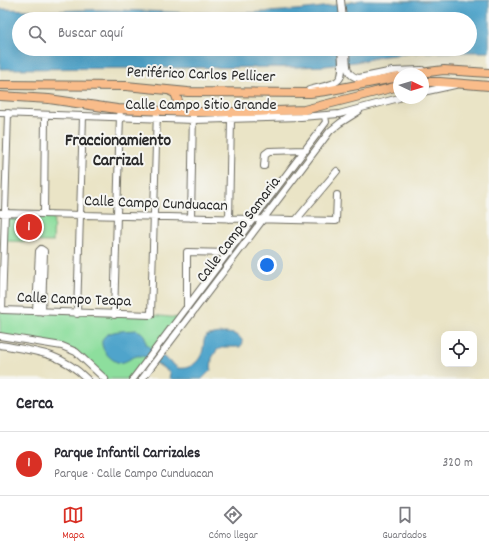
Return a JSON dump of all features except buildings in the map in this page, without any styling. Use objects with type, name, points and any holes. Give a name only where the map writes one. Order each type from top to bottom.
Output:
[{"type":"main road","points":[[429,72],[444,70],[489,73]]},
{"type":"main road","name":"Periférico Carlos Pellicer","points":[[0,85],[126,86],[188,92],[298,92],[326,91],[393,78]]},
{"type":"main road","points":[[429,82],[489,86]]},
{"type":"main road","points":[[463,84],[475,89],[489,91]]},
{"type":"main road","points":[[0,96],[42,98],[99,107],[157,110],[193,115],[304,110],[393,88]]},
{"type":"main road","points":[[168,111],[174,108],[178,101],[175,93],[170,91]]},
{"type":"main road","points":[[188,92],[182,96],[182,104],[185,109],[193,115]]},
{"type":"street","points":[[338,0],[339,12]]},
{"type":"street","points":[[341,0],[342,12]]},
{"type":"street","points":[[342,56],[345,71],[351,76],[359,78],[402,70],[444,70]]},
{"type":"street","points":[[298,92],[336,82],[345,71],[346,56]]},
{"type":"street","points":[[429,91],[463,84]]},
{"type":"street","name":"Calle Campo Sitio Grande","points":[[0,113],[156,119],[193,115],[231,120],[325,116],[339,114],[393,100]]},
{"type":"street","name":"Calle Campo Samaria","points":[[142,379],[330,130],[366,107]]},
{"type":"street","points":[[114,315],[120,109]]},
{"type":"street","points":[[153,217],[157,110]]},
{"type":"street","name":"Calle Campo Teapa","points":[[8,114],[3,213],[2,310],[151,316],[153,217]]},
{"type":"street","points":[[44,115],[44,214]]},
{"type":"street","points":[[191,218],[193,115]]},
{"type":"street","points":[[77,314],[83,116]]},
{"type":"street","name":"Calle Campo Samaria","points":[[133,379],[306,150],[326,122],[325,116]]},
{"type":"street","points":[[229,219],[231,120]]},
{"type":"street","points":[[264,166],[265,154],[269,150],[306,150]]},
{"type":"street","points":[[296,220],[337,171]]},
{"type":"street","name":"Calle Campo Cunduacan","points":[[3,213],[336,221],[337,195]]},
{"type":"street","points":[[43,249],[44,251],[39,312],[39,251],[43,249]]},
{"type":"street","points":[[187,307],[187,252],[229,252]]},
{"type":"street","points":[[0,336],[57,345],[70,349],[78,354],[105,379]]},
{"type":"street","points":[[0,345],[52,355],[71,365],[87,379]]},
{"type":"green space","points":[[6,213],[54,214],[53,242],[5,241]]},
{"type":"green space","points":[[0,310],[151,315],[179,318],[133,379],[104,379],[73,350],[0,336]]},
{"type":"water","points":[[362,0],[489,0],[489,52],[477,52],[477,12],[270,12],[301,10]]},
{"type":"water","points":[[0,9],[42,11],[106,10],[177,12],[12,12],[12,56],[385,56],[325,66],[297,67],[0,69]]},
{"type":"water","points":[[136,330],[144,335],[146,344],[178,368],[187,368],[197,361],[202,353],[206,336],[227,333],[237,336],[243,343],[240,347],[224,347],[217,350],[212,358],[211,370],[202,379],[169,379],[170,373],[168,371],[144,357],[138,356],[120,363],[113,360],[106,353],[102,345],[104,337],[115,332]]},
{"type":"place","name":"Parque Infantil Carrizales","points":[[29,227]]},
{"type":"district","name":"Fraccionamiento Carrizal","points":[[118,152]]}]
